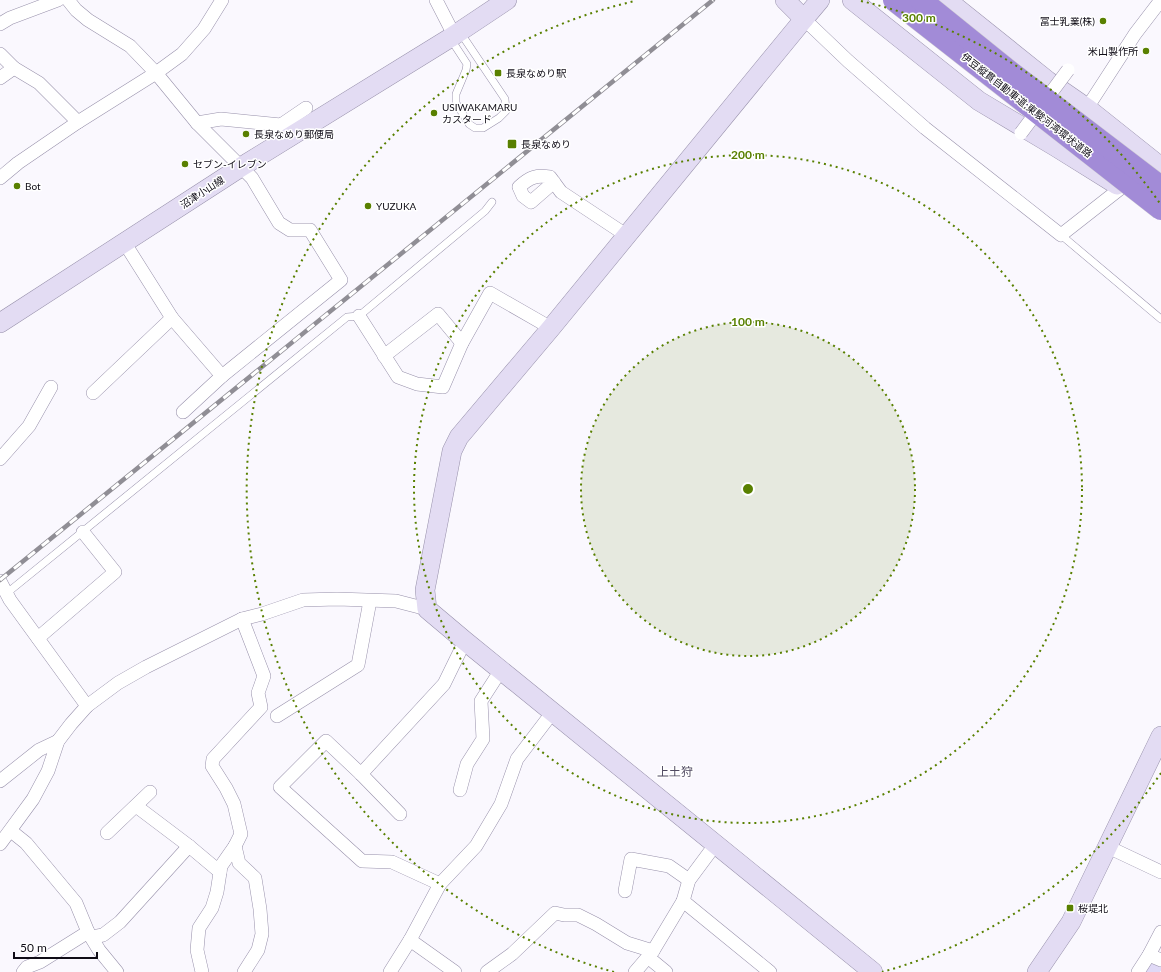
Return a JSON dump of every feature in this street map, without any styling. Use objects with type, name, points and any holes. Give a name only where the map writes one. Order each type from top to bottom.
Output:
[{"type":"highway","name":"伊豆縦貫自動車道;東駿河湾環状道路","points":[[894,0],[1161,209]]},
{"type":"highway","name":"伊豆縦貫自動車道;東駿河湾環状道路","points":[[921,0],[1010,71],[1161,187]]},
{"type":"street","points":[[0,24],[10,18],[58,0]]},
{"type":"street","points":[[68,0],[76,10],[88,20],[130,46],[156,72],[197,123],[252,178],[279,223],[290,230],[310,230],[342,280],[222,376],[183,412]]},
{"type":"street","points":[[0,178],[18,163],[78,122],[182,54],[204,29],[222,0]]},
{"type":"street","points":[[436,0],[455,35]]},
{"type":"street","name":"沼津小山線","points":[[0,323],[241,167],[455,35],[507,0]]},
{"type":"street","points":[[786,0],[848,61],[925,128],[1061,235],[1121,188]]},
{"type":"street","points":[[427,609],[425,590],[452,452],[459,437],[551,328],[820,0]]},
{"type":"street","points":[[852,0],[979,101],[1121,188],[1161,202]]},
{"type":"street","points":[[867,0],[897,25],[969,78],[1023,124],[1111,169],[1161,202]]},
{"type":"street","points":[[1087,108],[1135,34],[1161,0]]},
{"type":"street","points":[[956,3],[1048,81],[1087,108],[1161,167]]},
{"type":"street","points":[[0,54],[14,68],[39,83],[78,122]]},
{"type":"street","points":[[0,78],[14,68]]},
{"type":"street","points":[[1023,124],[1068,70]]},
{"type":"street","points":[[197,123],[221,119],[281,125],[306,108]]},
{"type":"street","points":[[554,182],[561,192],[626,235]]},
{"type":"street","points":[[124,242],[172,318],[222,376]]},
{"type":"street","points":[[359,316],[398,377],[417,384],[443,387],[462,343],[490,293],[551,328]]},
{"type":"street","points":[[384,356],[438,314],[462,343]]},
{"type":"street","points":[[93,393],[172,318]]},
{"type":"street","points":[[0,458],[29,426],[51,387]]},
{"type":"street","points":[[38,638],[115,572],[83,532]]},
{"type":"street","points":[[0,581],[7,594],[87,706]]},
{"type":"street","points":[[0,844],[33,799],[48,771],[58,741],[87,706],[118,683],[140,670],[242,619],[303,600],[337,598],[396,601],[427,609],[715,845],[873,972]]},
{"type":"street","points":[[277,716],[358,665],[370,600]]},
{"type":"street","points":[[202,972],[197,950],[199,928],[212,908],[217,892],[221,866],[235,846],[241,834],[234,804],[212,766],[213,759],[260,707],[258,693],[264,676],[242,619]]},
{"type":"street","points":[[361,774],[444,684],[465,641]]},
{"type":"street","points":[[460,790],[468,764],[483,739],[481,701],[501,670]]},
{"type":"street","points":[[390,972],[410,940],[440,884],[476,846],[501,804],[517,759],[552,712]]},
{"type":"street","points":[[1038,972],[1071,922],[1161,736]]},
{"type":"street","points":[[0,781],[39,750],[58,741]]},
{"type":"street","points":[[400,814],[361,774],[326,742],[280,787],[362,861],[392,862],[440,884]]},
{"type":"street","points":[[107,833],[150,792]]},
{"type":"street","points":[[136,806],[189,846],[220,872]]},
{"type":"street","points":[[10,831],[26,843],[76,903],[90,935],[99,950],[117,972]]},
{"type":"street","points":[[635,972],[651,955],[683,901],[689,880],[715,845]]},
{"type":"street","points":[[23,972],[27,967],[40,962],[90,935],[103,935],[120,922],[189,846]]},
{"type":"street","points":[[235,846],[239,863],[255,878],[262,934],[258,950],[244,972]]},
{"type":"street","points":[[1108,847],[1161,872]]},
{"type":"street","points":[[624,891],[631,859],[669,866],[689,880]]},
{"type":"street","points":[[683,901],[770,972]]},
{"type":"street","points":[[487,972],[512,954],[555,913],[564,915],[578,915],[596,924],[627,943],[651,955],[666,972]]},
{"type":"street","points":[[1138,972],[1155,958],[1161,932]]},
{"type":"street","points":[[410,940],[455,972]]},
{"type":"lane","points":[[455,35],[506,99],[506,111],[499,118],[483,128],[475,128],[470,124],[456,103],[456,94],[467,64],[455,35]]},
{"type":"lane","points":[[7,594],[347,317],[359,316],[485,212],[492,202]]},
{"type":"lane","points":[[1061,235],[1161,319]]},
{"type":"waterway","points":[[1148,972],[1152,966]]},
{"type":"railway","points":[[0,580],[713,0]]},
{"type":"place","name":"冨士乳業(株)","points":[[1103,21]]},
{"type":"place","name":"米山製作所","points":[[1146,51]]},
{"type":"place","name":"長泉なめり駅","points":[[498,73]]},
{"type":"place","name":"USIWAKAMARU カスタード","points":[[434,113]]},
{"type":"place","name":"長泉なめり郵便局","points":[[246,134]]},
{"type":"place","name":"長泉なめり","points":[[512,144]]},
{"type":"place","name":"セブン-イレブン","points":[[185,164]]},
{"type":"place","name":"Bot","points":[[17,186]]},
{"type":"place","name":"YUZUKA","points":[[368,206]]},
{"type":"place","name":"桜堤北","points":[[1070,908]]},
{"type":"district","name":"上土狩","points":[[675,771]]}]
